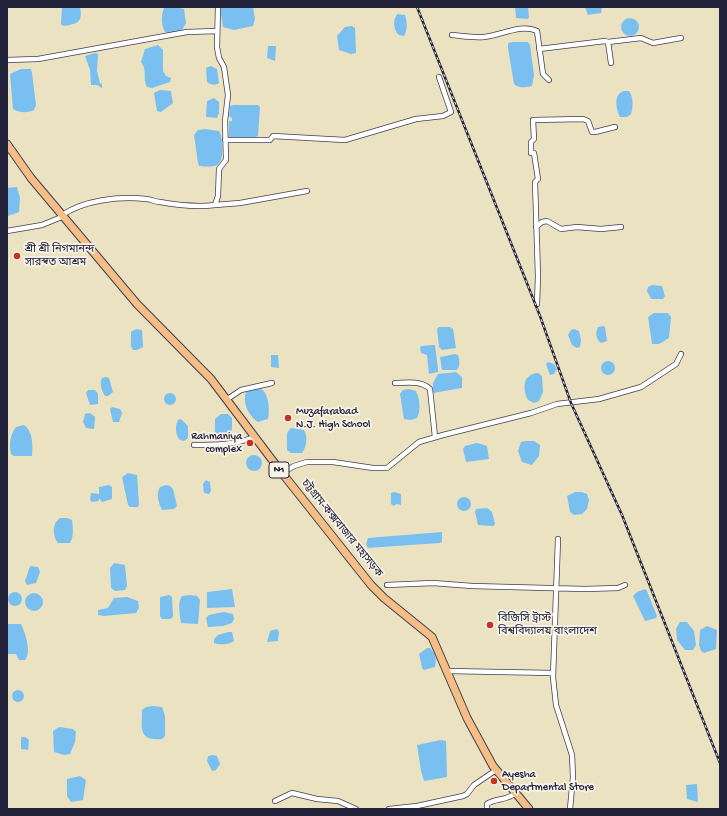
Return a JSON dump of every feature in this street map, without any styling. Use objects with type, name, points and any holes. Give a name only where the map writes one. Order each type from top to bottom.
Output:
[{"type":"highway","name":"চট্টগ্রাম-কক্সবাজার মহাসড়ক","points":[[7,144],[32,178],[137,304],[211,379],[282,474],[371,585],[384,598],[432,637],[448,671],[467,718],[496,770],[529,809]]},
{"type":"street","points":[[215,205],[218,196],[219,169],[226,160],[225,140],[228,95],[224,67],[219,58],[217,31],[218,7]]},
{"type":"street","points":[[452,35],[484,37],[521,29],[534,29],[537,31],[543,74],[549,80]]},
{"type":"street","points":[[7,60],[38,59],[187,32],[217,31]]},
{"type":"street","points":[[540,49],[641,38],[653,43],[681,38]]},
{"type":"street","points":[[608,42],[611,63]]},
{"type":"street","points":[[225,140],[270,140],[274,136],[345,140],[416,119],[443,116],[451,112],[439,77]]},
{"type":"street","points":[[537,304],[538,276],[535,182],[538,179],[534,153],[531,153],[530,147],[531,142],[534,139],[534,120],[583,119],[588,122],[592,132],[615,127]]},
{"type":"street","points":[[7,231],[42,225],[63,215],[71,209],[100,201],[121,198],[215,205],[240,203],[307,191]]},
{"type":"street","points":[[536,227],[542,222],[547,222],[561,229],[577,227],[621,227]]},
{"type":"street","points":[[282,474],[294,466],[307,462],[333,462],[373,468],[387,468],[419,442],[434,437],[531,413],[557,404],[599,399],[641,387],[676,364],[681,354]]},
{"type":"street","points":[[226,400],[241,390],[272,383]]},
{"type":"street","points":[[395,383],[420,383],[426,385],[430,389],[434,437]]},
{"type":"street","points":[[194,445],[245,441],[254,436]]},
{"type":"street","points":[[558,539],[558,588],[553,673],[556,705],[572,755],[570,809]]},
{"type":"street","points":[[388,585],[433,583],[472,586],[618,588],[625,585]]},
{"type":"street","points":[[448,671],[553,673]]},
{"type":"street","points":[[389,809],[417,806],[463,796],[467,794],[474,785],[496,770]]},
{"type":"street","points":[[275,800],[292,793],[317,799],[338,801],[356,809]]},
{"type":"street","points":[[487,809],[487,804],[490,802],[511,798],[516,793]]},
{"type":"water","points":[[62,7],[80,7],[80,19],[76,23],[63,26],[61,24]]},
{"type":"water","points":[[174,7],[184,9],[186,23],[182,30],[172,33],[165,32],[162,20],[164,8]]},
{"type":"water","points":[[220,7],[253,7],[255,19],[253,26],[234,30],[223,27]]},
{"type":"water","points":[[515,7],[528,7],[528,19],[516,18]]},
{"type":"water","points":[[585,7],[602,7],[601,13],[588,15]]},
{"type":"water","points":[[397,14],[405,15],[407,26],[404,36],[399,35],[395,28],[394,22]]},
{"type":"water","points":[[630,18],[636,21],[639,27],[636,33],[630,36],[624,33],[621,27],[624,21]]},
{"type":"water","points":[[352,26],[355,28],[356,53],[351,54],[339,50],[337,36],[345,27]]},
{"type":"water","points":[[528,42],[530,45],[534,75],[532,86],[520,87],[514,84],[508,48],[508,43]]},
{"type":"water","points":[[158,45],[163,50],[163,71],[166,76],[171,78],[170,82],[152,88],[147,87],[144,68],[141,62],[145,49]]},
{"type":"water","points":[[268,46],[276,46],[275,61],[267,58]]},
{"type":"water","points":[[95,53],[98,54],[97,71],[102,88],[97,85],[91,85],[90,70],[85,56]]},
{"type":"water","points":[[211,66],[217,69],[219,83],[216,85],[207,82],[206,68]]},
{"type":"water","points":[[21,69],[31,69],[32,73],[36,105],[34,110],[29,112],[21,112],[13,109],[10,74]]},
{"type":"water","points":[[160,90],[171,91],[173,103],[161,112],[157,111],[154,93]]},
{"type":"water","points":[[624,91],[629,91],[633,102],[631,114],[627,117],[620,117],[616,102],[618,95]]},
{"type":"water","points":[[214,98],[219,102],[219,113],[217,118],[206,117],[207,101]]},
{"type":"water","points":[[258,105],[260,107],[258,136],[253,138],[229,137],[229,121],[232,121],[232,118],[229,116],[230,106]]},
{"type":"water","points":[[205,129],[219,131],[221,137],[222,158],[218,164],[211,167],[199,166],[198,163],[194,135],[198,130]]},
{"type":"water","points":[[17,187],[20,198],[19,212],[8,216],[7,188]]},
{"type":"water","points":[[652,285],[662,286],[665,296],[663,299],[651,299],[647,291],[648,287]]},
{"type":"water","points":[[654,313],[668,313],[671,317],[669,338],[659,344],[652,344],[648,317]]},
{"type":"water","points":[[439,327],[450,327],[453,329],[456,348],[442,350],[439,347],[437,329]]},
{"type":"water","points":[[598,327],[605,327],[607,341],[601,343],[596,336],[596,331]]},
{"type":"water","points":[[136,329],[142,330],[143,347],[133,350],[131,346],[131,332]]},
{"type":"water","points":[[574,329],[579,331],[581,340],[580,347],[577,348],[572,345],[568,335],[571,330]]},
{"type":"water","points":[[435,345],[438,372],[429,374],[427,355],[421,353],[420,348],[421,346]]},
{"type":"water","points":[[455,354],[458,355],[459,359],[457,370],[442,370],[440,357]]},
{"type":"water","points":[[271,355],[278,355],[279,368],[271,367]]},
{"type":"water","points":[[605,361],[611,361],[615,365],[615,371],[611,375],[605,375],[601,371],[601,365]]},
{"type":"water","points":[[548,362],[554,364],[557,369],[554,374],[550,375],[546,364]]},
{"type":"water","points":[[456,372],[462,377],[462,388],[433,393],[433,383],[438,374]]},
{"type":"water","points":[[538,373],[542,376],[543,392],[539,401],[534,403],[528,400],[525,391],[525,382],[529,376]]},
{"type":"water","points":[[102,378],[109,378],[113,392],[108,396],[105,396],[101,385]]},
{"type":"water","points":[[259,388],[267,397],[269,411],[268,419],[258,422],[247,409],[245,396],[246,392]]},
{"type":"water","points":[[409,389],[416,391],[420,405],[417,418],[411,420],[404,419],[400,394],[403,390]]},
{"type":"water","points":[[88,390],[95,390],[98,394],[98,404],[90,405],[86,393]]},
{"type":"water","points":[[168,393],[172,393],[176,399],[172,405],[168,405],[164,401],[164,397]]},
{"type":"water","points":[[112,407],[120,409],[122,413],[119,422],[113,422],[110,409]]},
{"type":"water","points":[[90,413],[95,417],[94,429],[86,428],[83,422],[85,414]]},
{"type":"water","points":[[221,414],[228,414],[232,418],[232,429],[229,435],[215,437],[215,419]]},
{"type":"water","points":[[181,419],[188,426],[188,438],[184,441],[178,438],[176,430],[178,420]]},
{"type":"water","points":[[24,425],[31,435],[32,456],[14,456],[10,451],[11,437],[16,427]]},
{"type":"water","points":[[291,428],[304,430],[306,442],[302,453],[291,453],[287,450],[287,433]]},
{"type":"water","points":[[534,441],[540,445],[539,456],[532,465],[522,462],[518,451],[521,442]]},
{"type":"water","points":[[477,443],[487,446],[489,459],[466,462],[463,449],[465,446]]},
{"type":"water","points":[[254,455],[261,460],[262,463],[257,470],[254,471],[247,466],[246,463],[251,456]]},
{"type":"water","points":[[128,473],[137,475],[138,507],[130,507],[128,505],[122,477]]},
{"type":"water","points":[[206,480],[210,482],[211,491],[209,494],[204,493],[203,484]]},
{"type":"water","points":[[109,485],[112,487],[112,499],[102,502],[99,498],[99,501],[92,502],[90,500],[91,493],[99,494],[99,487]]},
{"type":"water","points":[[166,485],[173,489],[177,506],[174,509],[162,510],[158,492],[160,487]]},
{"type":"water","points":[[394,492],[401,494],[401,505],[397,504],[394,506],[391,504],[391,493]]},
{"type":"water","points":[[575,492],[587,494],[589,500],[587,509],[582,514],[574,515],[570,512],[567,496]]},
{"type":"water","points":[[461,497],[467,497],[471,501],[471,507],[467,511],[461,511],[457,507],[457,501]]},
{"type":"water","points":[[487,508],[492,512],[495,524],[493,526],[478,525],[475,512],[476,509]]},
{"type":"water","points":[[60,518],[72,520],[73,535],[70,543],[58,543],[56,540],[54,526]]},
{"type":"water","points":[[442,532],[442,542],[439,543],[368,548],[366,544],[368,538]]},
{"type":"water","points":[[114,563],[125,565],[127,586],[125,590],[115,591],[111,588],[110,568]]},
{"type":"water","points":[[30,566],[38,567],[40,572],[36,583],[27,585],[25,581]]},
{"type":"water","points":[[232,589],[235,607],[207,608],[207,592]]},
{"type":"water","points":[[645,589],[657,616],[656,618],[645,621],[633,596],[637,592]]},
{"type":"water","points":[[15,592],[20,594],[22,599],[20,604],[15,606],[10,604],[8,599],[10,594]]},
{"type":"water","points":[[34,593],[40,596],[43,602],[40,608],[34,611],[28,608],[25,602],[28,596]]},
{"type":"water","points":[[169,595],[172,597],[173,616],[171,619],[162,619],[160,616],[160,597]]},
{"type":"water","points":[[182,596],[197,596],[200,600],[198,624],[181,623],[179,609],[180,599]]},
{"type":"water","points":[[127,597],[138,601],[139,608],[136,613],[104,616],[98,615],[98,610],[108,608],[114,598]]},
{"type":"water","points":[[224,612],[233,614],[234,619],[232,623],[223,626],[208,627],[206,618],[209,615]]},
{"type":"water","points":[[680,622],[687,622],[694,631],[696,645],[693,650],[685,650],[677,640],[676,629]]},
{"type":"water","points":[[7,624],[21,624],[28,648],[27,657],[25,660],[19,660],[16,654],[7,654]]},
{"type":"water","points":[[707,626],[717,630],[716,649],[704,653],[701,651],[699,645],[700,630]]},
{"type":"water","points":[[277,629],[279,632],[278,641],[267,642],[270,631]]},
{"type":"water","points":[[232,632],[234,641],[224,644],[214,643],[214,639],[218,635]]},
{"type":"water","points":[[427,648],[430,648],[433,652],[436,659],[436,664],[435,667],[424,670],[422,668],[419,654]]},
{"type":"water","points":[[18,690],[22,692],[24,696],[22,700],[18,702],[14,700],[12,696],[14,692]]},
{"type":"water","points":[[146,707],[162,707],[165,716],[165,736],[162,739],[149,738],[145,736],[143,732],[142,710]]},
{"type":"water","points":[[59,727],[73,729],[76,732],[75,742],[70,754],[64,755],[54,752],[53,731]]},
{"type":"water","points":[[21,737],[25,737],[29,740],[28,750],[21,749]]},
{"type":"water","points":[[441,740],[446,741],[447,777],[424,781],[417,745]]},
{"type":"water","points":[[208,756],[217,756],[220,764],[216,770],[212,771],[207,761]]},
{"type":"water","points":[[80,776],[86,780],[83,800],[71,802],[67,796],[67,779]]},
{"type":"water","points":[[697,784],[698,802],[687,799],[686,785]]},
{"type":"railway","points":[[417,7],[540,316],[571,403],[622,515],[720,763]]},
{"type":"place","name":"শ্রী শ্রী নিগমানন্দ সারস্বত আশ্রম","points":[[17,256]]},
{"type":"place","name":"Muzafarabad N.J. High School","points":[[288,418]]},
{"type":"place","name":"Rahmaniya complex","points":[[250,443]]},
{"type":"place","name":"বিজিসি ট্রাস্ট বিশ্ববিদ্যালয় বাংলাদেশ","points":[[490,625]]},
{"type":"place","name":"Ayesha Departmental Store","points":[[494,781]]}]
